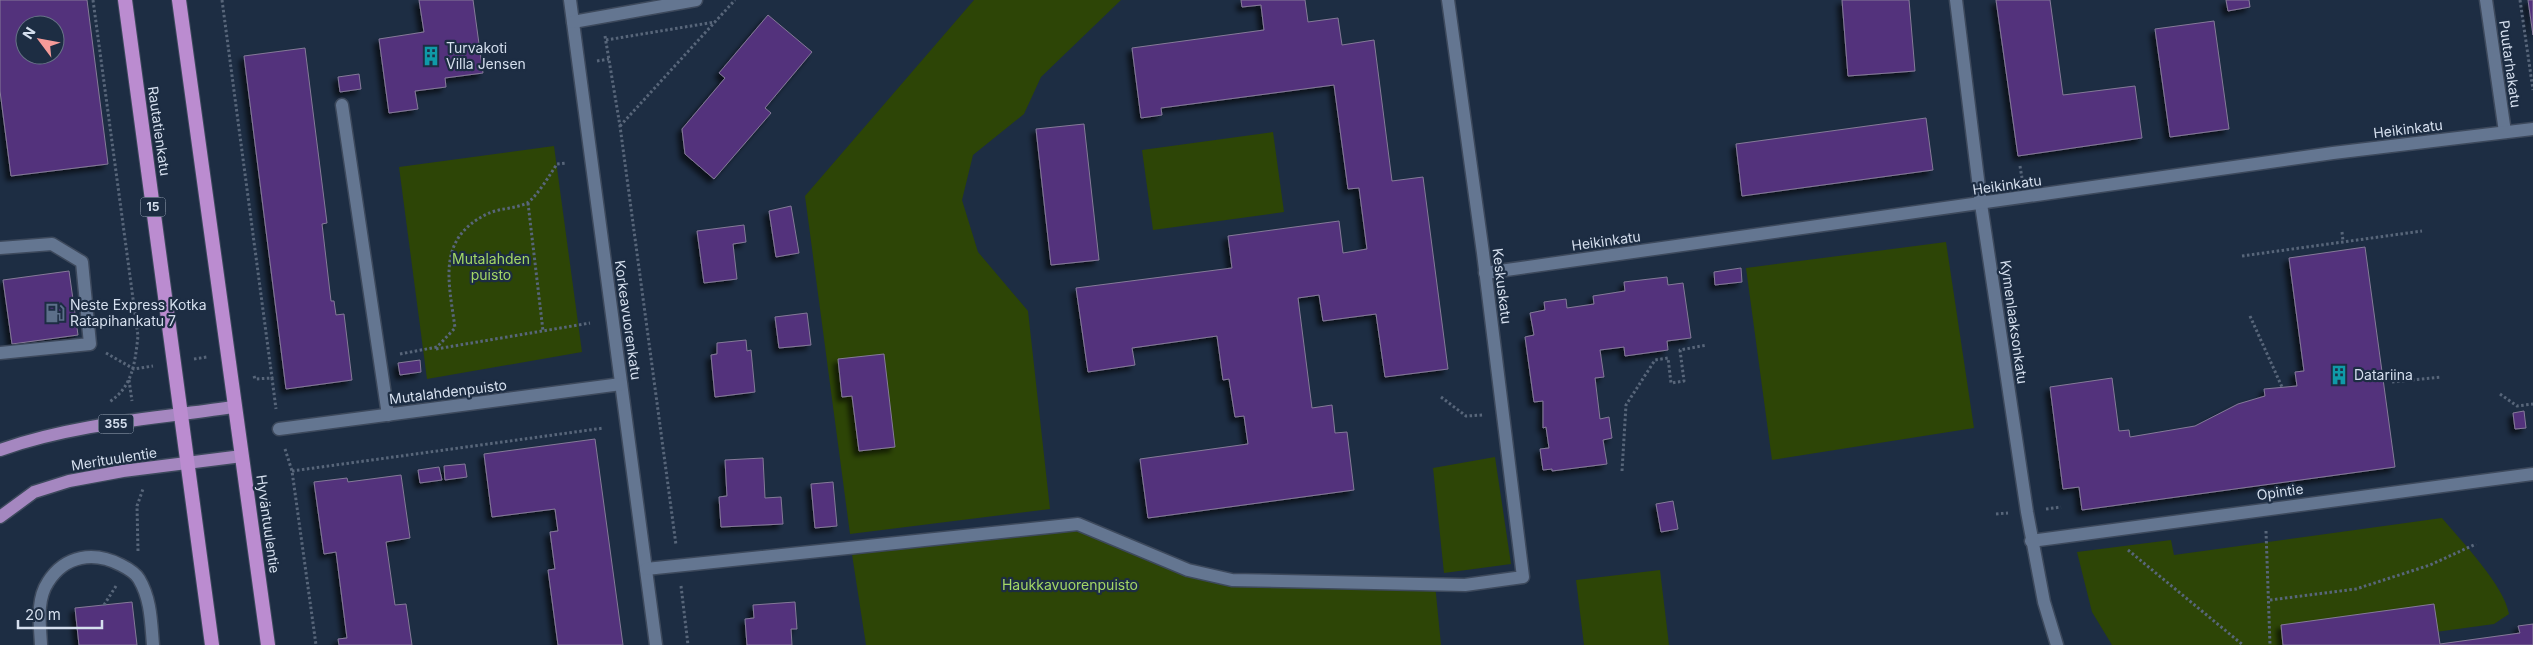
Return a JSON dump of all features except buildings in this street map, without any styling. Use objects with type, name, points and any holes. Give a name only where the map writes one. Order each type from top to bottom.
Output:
[{"type":"highway","name":"Rautatienkatu","points":[[125,0],[181,414]]},
{"type":"highway","points":[[179,0],[234,407]]},
{"type":"highway","name":"Hyväntuulentie","points":[[234,407],[268,645]]},
{"type":"highway","name":"15","points":[[181,414],[212,645]]},
{"type":"main road","name":"355","points":[[0,450],[24,442],[135,420],[234,407]]},
{"type":"main road","name":"Merituulentie","points":[[0,517],[34,492],[69,481],[141,469],[242,456]]},
{"type":"street","name":"Korkeavuorenkatu","points":[[570,0],[656,645]]},
{"type":"street","points":[[573,22],[696,0]]},
{"type":"street","name":"Keskuskatu","points":[[678,565],[1078,524],[1188,570],[1232,580],[1465,585],[1524,577],[1448,0]]},
{"type":"street","name":"Kymenlaaksonkatu","points":[[1956,0],[1982,204],[2031,541],[2044,602],[2057,645]]},
{"type":"street","name":"Puutarhakatu","points":[[2486,0],[2505,132]]},
{"type":"street","points":[[342,105],[388,415]]},
{"type":"street","name":"Heikinkatu","points":[[1485,273],[2332,154],[2533,129]]},
{"type":"street","points":[[0,248],[52,244],[82,262],[90,344],[0,354]]},
{"type":"street","name":"Mutalahdenpuisto","points":[[279,429],[621,384]]},
{"type":"street","name":"Opintie","points":[[2031,541],[2533,474]]},
{"type":"street","points":[[41,645],[40,605],[47,582],[62,565],[95,556],[107,558],[128,568],[138,576],[148,598],[153,645]]},
{"type":"street","points":[[646,569],[678,565]]},
{"type":"path","points":[[94,0],[138,336],[134,369],[117,397],[105,404]]},
{"type":"path","points":[[222,0],[272,378]]},
{"type":"path","points":[[620,126],[735,0]]},
{"type":"path","points":[[2520,0],[2533,90]]},
{"type":"path","points":[[602,17],[620,126],[688,645]]},
{"type":"path","points":[[606,40],[716,22]]},
{"type":"path","points":[[422,351],[436,347],[455,328],[448,277],[450,258],[456,239],[470,224],[488,213],[528,203],[557,164],[566,163]]},
{"type":"path","points":[[528,203],[543,331]]},
{"type":"path","points":[[2242,256],[2422,231]]},
{"type":"path","points":[[2342,232],[2343,241]]},
{"type":"path","points":[[2250,316],[2282,387]]},
{"type":"path","points":[[379,356],[422,351],[590,323]]},
{"type":"path","points":[[90,344],[134,369]]},
{"type":"path","points":[[1622,471],[1626,406],[1655,360],[1668,358],[1671,383],[1684,382],[1680,350],[1707,345]]},
{"type":"path","points":[[2392,382],[2441,377]]},
{"type":"path","points":[[129,379],[135,420]]},
{"type":"path","points":[[2500,394],[2517,406],[2533,404]]},
{"type":"path","points":[[1441,396],[1466,416],[1484,415]]},
{"type":"path","points":[[292,471],[604,428]]},
{"type":"path","points":[[279,429],[292,471],[316,645]]},
{"type":"path","points":[[104,605],[139,550],[137,506],[144,490],[141,469]]},
{"type":"path","points":[[2264,509],[2270,600],[2270,645]]},
{"type":"path","points":[[2111,530],[2131,552],[2243,645]]},
{"type":"path","points":[[2270,600],[2356,589],[2430,565],[2476,544]]},
{"type":"green space","points":[[974,0],[1121,0],[1041,77],[1024,114],[973,155],[962,200],[978,252],[1028,311],[1050,509],[850,534],[805,196]]},
{"type":"green space","points":[[1273,132],[1284,212],[1153,230],[1142,150]]},
{"type":"green space","name":"Mutalahden puisto","points":[[554,146],[582,352],[427,379],[399,167]]},
{"type":"green space","points":[[1946,242],[1974,428],[1772,460],[1746,268]]},
{"type":"green space","points":[[1495,457],[1511,564],[1444,573],[1433,468]]},
{"type":"green space","points":[[2442,518],[2491,577],[2506,603],[2509,614],[2494,624],[2341,645],[2112,645],[2092,612],[2077,552],[2171,540],[2174,555]]},
{"type":"green space","name":"Haukkavuorenpuisto","points":[[1078,524],[1232,580],[1435,584],[1441,645],[866,645],[851,548]]},
{"type":"green space","points":[[1660,570],[1669,645],[1584,645],[1576,580]]},
{"type":"place","name":"Turvakoti Villa Jensen","points":[[431,56]]},
{"type":"place","name":"Neste Express Kotka Ratapihankatu 7","points":[[55,313]]},
{"type":"place","name":"Datariina","points":[[2339,375]]}]
